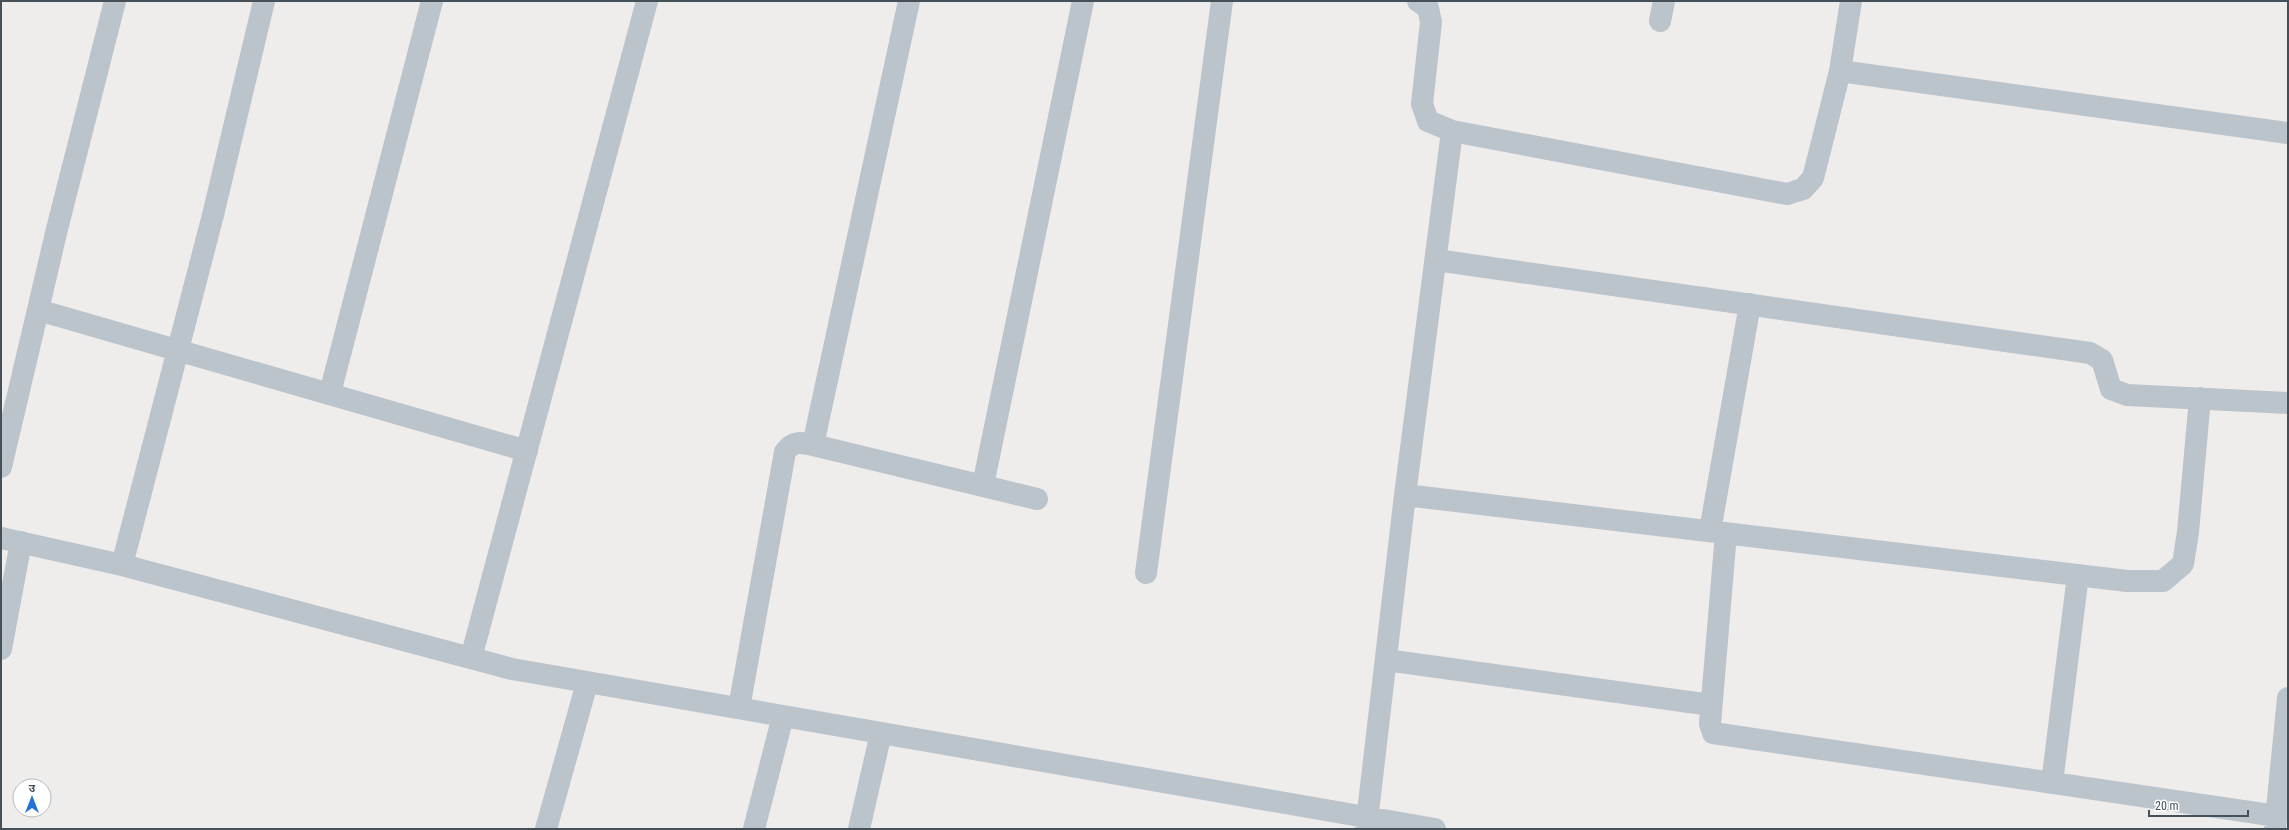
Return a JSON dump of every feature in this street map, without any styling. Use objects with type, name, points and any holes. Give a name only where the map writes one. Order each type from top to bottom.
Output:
[{"type":"street","points":[[1,467],[38,310],[115,1]]},
{"type":"street","points":[[122,565],[178,349],[264,1]]},
{"type":"street","points":[[330,394],[432,1]]},
{"type":"street","points":[[471,658],[647,1]]},
{"type":"street","points":[[813,445],[909,1]]},
{"type":"street","points":[[983,485],[1083,1]]},
{"type":"street","points":[[1146,574],[1222,1]]},
{"type":"street","points":[[1429,3],[1431,22],[1422,104],[1428,122],[1452,131],[1787,194],[1803,189],[1813,178],[1840,71],[1851,1]]},
{"type":"street","points":[[1840,71],[2288,133]]},
{"type":"street","points":[[1367,823],[1405,495],[1452,131]]},
{"type":"street","points":[[1436,260],[2090,353],[2102,360],[2111,389],[2127,395],[2288,403]]},
{"type":"street","points":[[1750,304],[1718,532],[1710,724],[1713,733],[2052,783],[2276,822],[2288,698]]},
{"type":"street","points":[[38,310],[178,349],[527,451]]},
{"type":"street","points":[[1405,495],[2127,581],[2163,581],[2183,564],[2188,532],[2200,398]]},
{"type":"street","points":[[739,708],[785,452],[790,445],[798,442],[813,445],[1037,499]]},
{"type":"street","points":[[1,649],[11,540],[122,565],[512,669],[881,733],[1367,823],[1435,829]]},
{"type":"street","points":[[2052,783],[2078,575]]},
{"type":"street","points":[[1386,660],[1711,704]]},
{"type":"street","points":[[546,829],[588,682]]},
{"type":"street","points":[[754,829],[783,716]]},
{"type":"street","points":[[859,829],[881,733]]}]
